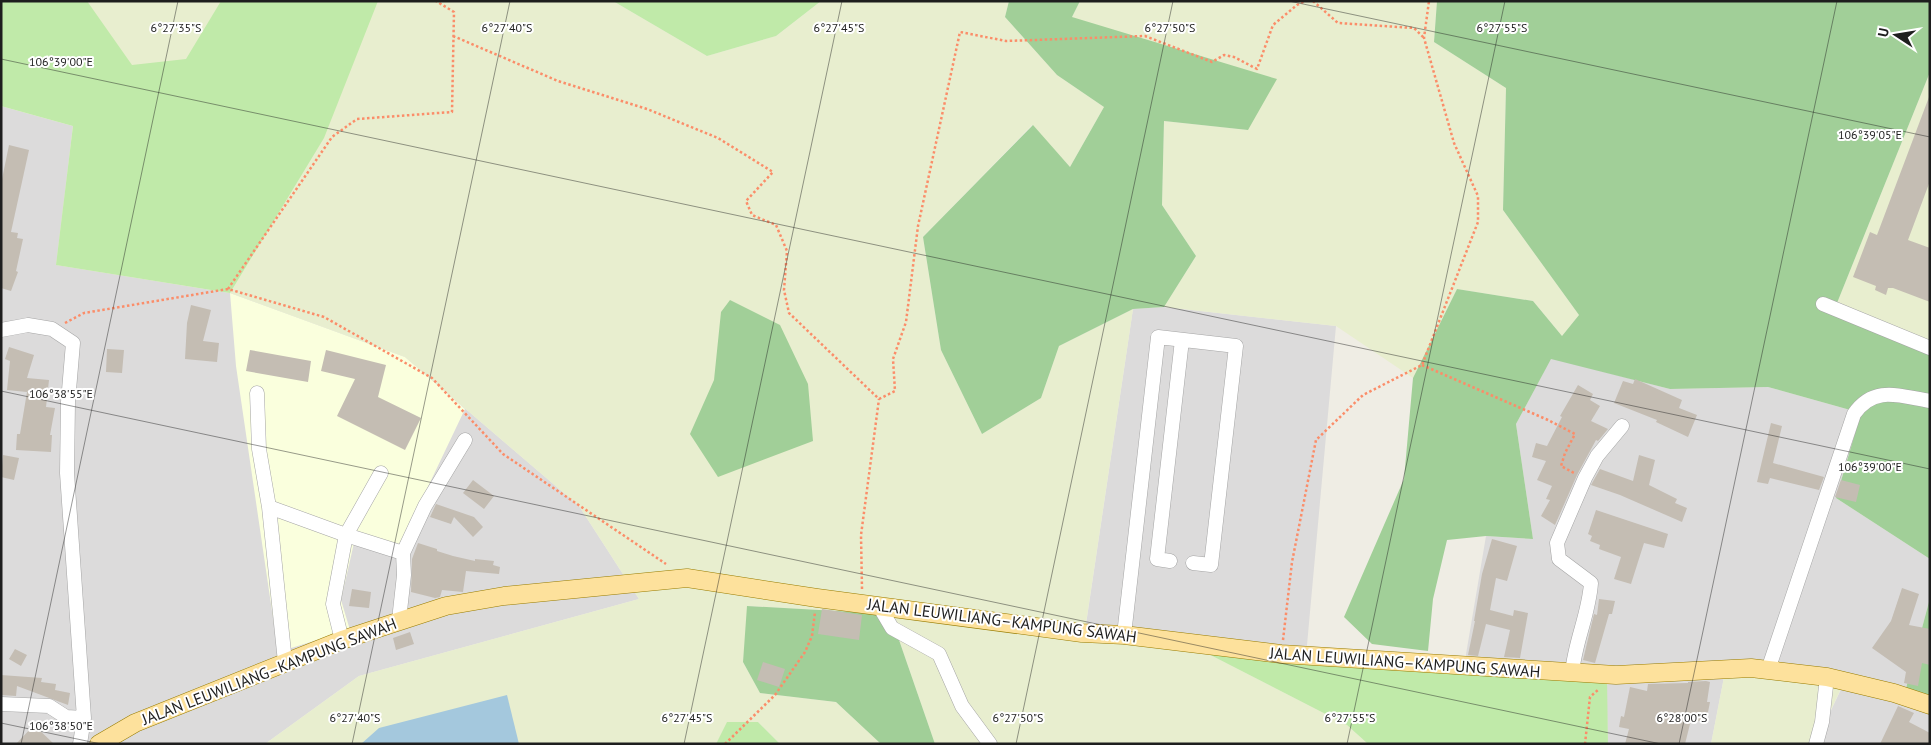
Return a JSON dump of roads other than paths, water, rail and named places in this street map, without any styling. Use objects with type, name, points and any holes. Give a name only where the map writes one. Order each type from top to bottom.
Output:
[{"type":"main road","name":"JALAN LEUWILIANG–KAMPUNG SAWAH","points":[[99,744],[135,723],[286,662],[399,620],[446,606],[504,596],[687,578],[817,598],[1082,633],[1124,635],[1281,654],[1616,675],[1751,668],[1827,677],[1894,693],[1930,705]]},
{"type":"street","points":[[1824,304],[1930,348]]},
{"type":"street","points":[[1,330],[28,325],[52,329],[73,343],[68,402],[67,474],[73,583],[84,718],[80,744]]},
{"type":"street","points":[[1124,635],[1158,337],[1236,346],[1211,566],[1193,563]]},
{"type":"street","points":[[1170,561],[1157,559],[1182,340]]},
{"type":"street","points":[[256,393],[259,449],[269,507],[286,662]]},
{"type":"street","points":[[1768,670],[1854,414],[1861,403],[1875,395],[1896,395],[1930,401]]},
{"type":"street","points":[[1572,673],[1574,653],[1590,597],[1591,584],[1559,559],[1558,543],[1596,456],[1622,426]]},
{"type":"street","points":[[399,620],[404,575],[403,553],[425,506],[465,440]]},
{"type":"street","points":[[342,640],[333,604],[346,535],[381,473]]},
{"type":"street","points":[[269,507],[403,553]]},
{"type":"street","points":[[871,605],[892,628],[939,654],[962,706],[990,744]]},
{"type":"street","points":[[1816,744],[1822,722],[1827,677]]},
{"type":"street","points":[[1,704],[49,706],[66,717],[84,718]]},
{"type":"water","points":[[507,695],[519,744],[361,744],[379,728]]}]
